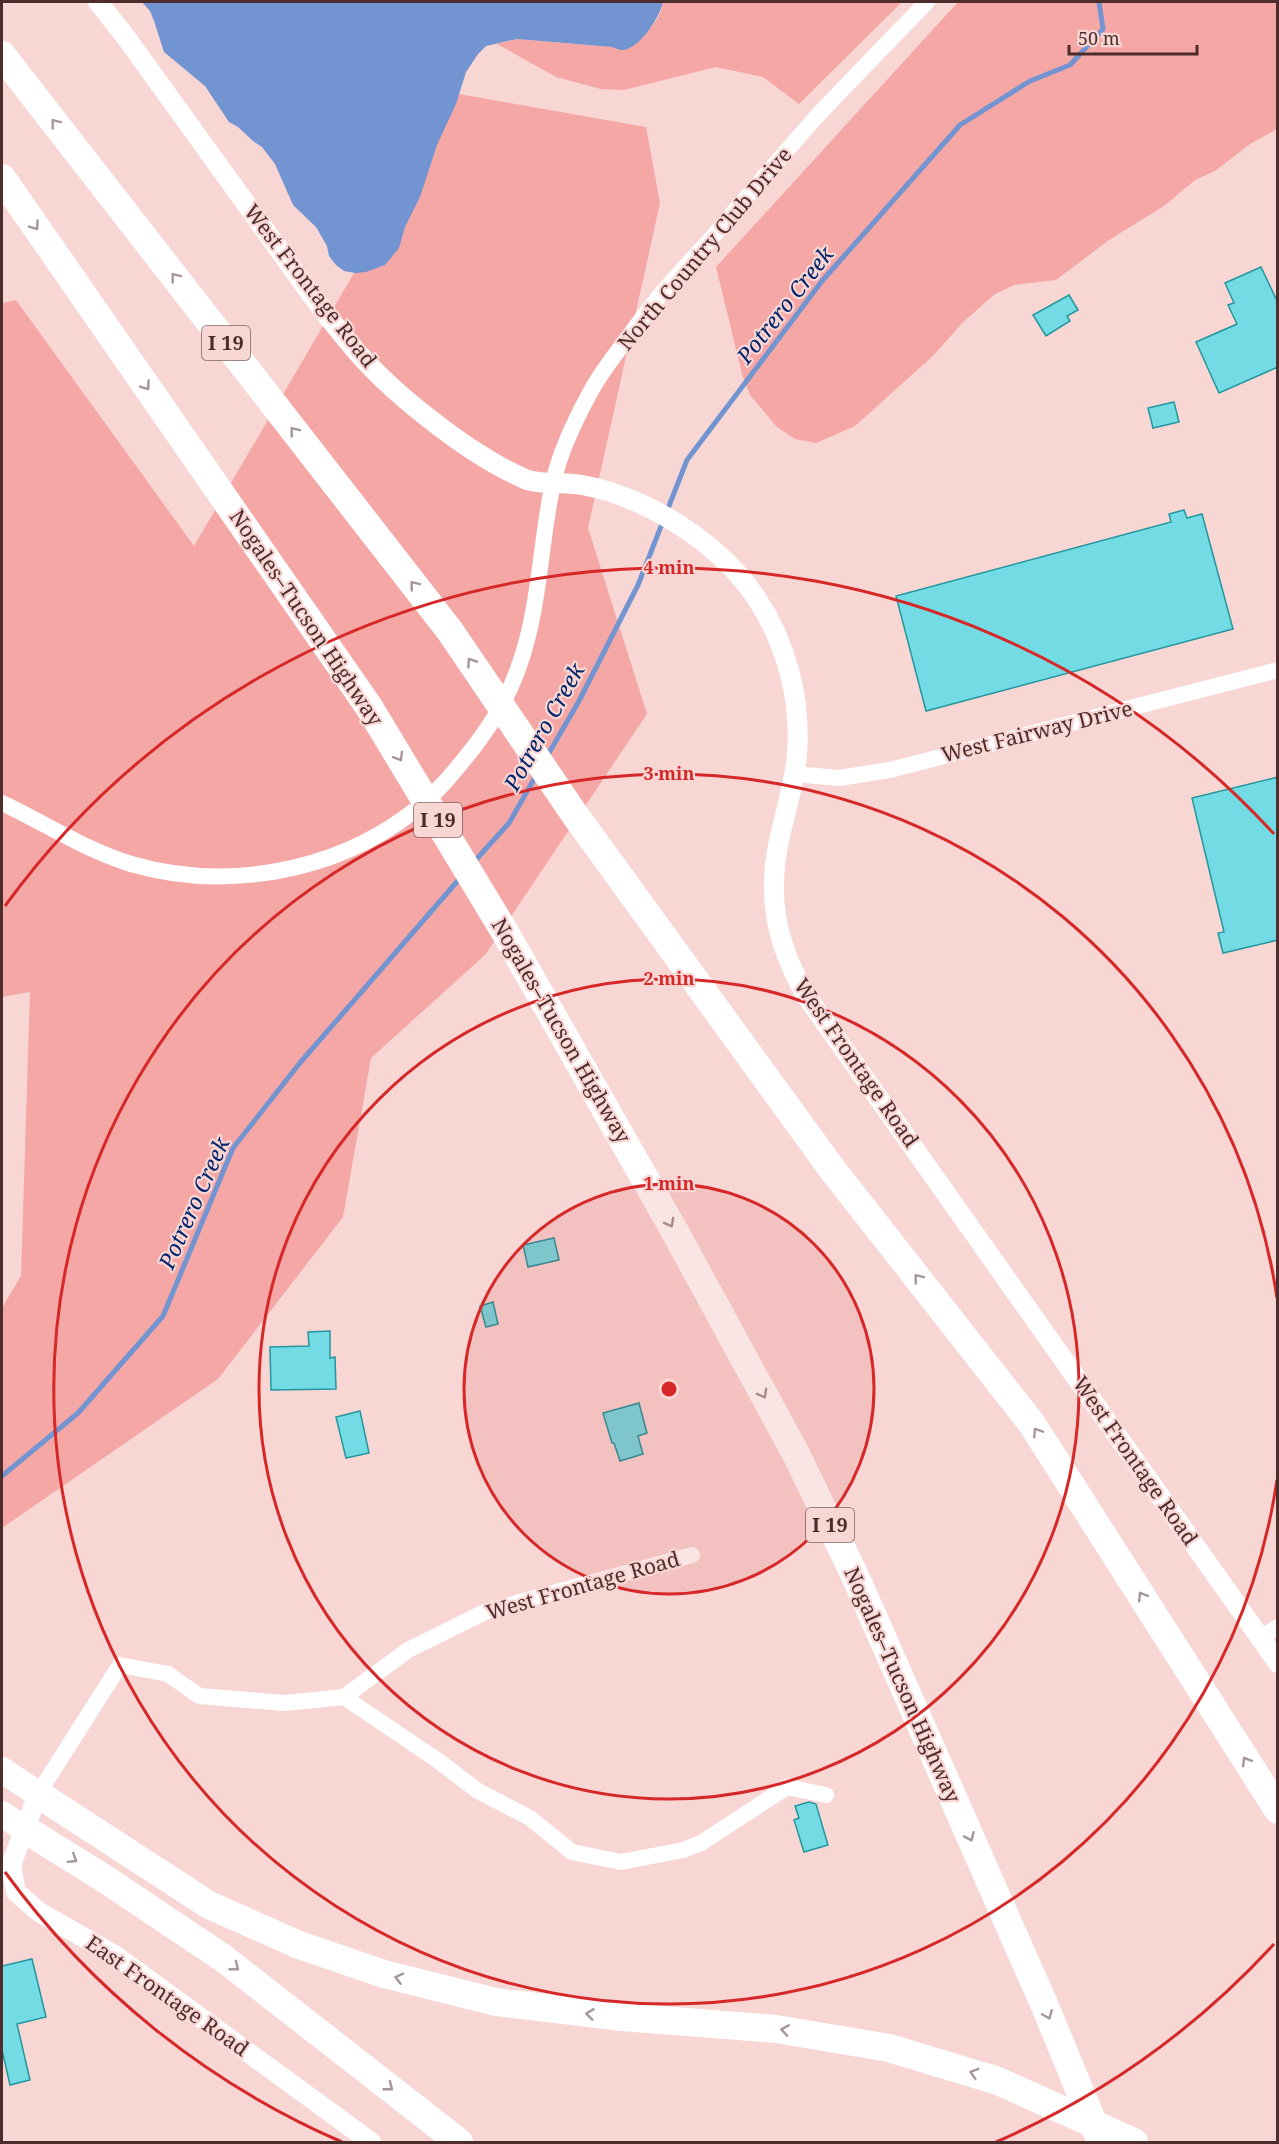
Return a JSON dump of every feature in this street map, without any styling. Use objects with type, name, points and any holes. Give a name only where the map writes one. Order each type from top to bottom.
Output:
[{"type":"highway","name":"I 19","points":[[2,55],[450,631],[575,815],[832,1169],[1032,1424],[1278,1810]]},
{"type":"highway","name":"Nogales–Tucson Highway","points":[[2,178],[369,707],[506,934],[674,1230],[796,1454],[860,1589],[1044,2004],[1101,2142]]},
{"type":"highway","points":[[38,1794],[209,1905],[299,1945],[384,1974],[496,2002],[622,2017],[776,2029],[889,2048],[998,2080],[1134,2142]]},
{"type":"highway","points":[[13,1821],[223,1958],[459,2142]]},
{"type":"main road","points":[[2,1770],[38,1794]]},
{"type":"street","name":"West Frontage Road","points":[[98,2],[126,36],[347,341],[387,383],[431,420],[477,453],[528,481],[584,485],[619,496],[657,513],[695,535],[721,556],[757,599],[782,647],[796,701],[798,737],[794,774],[775,863],[773,887],[778,933],[795,977],[1278,1663]]},
{"type":"street","name":"North Country Club Drive","points":[[2,803],[97,852],[131,864],[195,875],[240,876],[313,863],[372,838],[411,814],[437,791],[460,765],[496,715],[520,665],[530,621],[553,482],[576,417],[594,385],[661,294],[817,117],[927,2]]},
{"type":"street","name":"West Fairway Drive","points":[[794,774],[839,778],[890,770],[1278,670]]},
{"type":"street","name":"West Frontage Road","points":[[344,1697],[408,1650],[487,1611],[692,1555]]},
{"type":"street","points":[[1260,1638],[1278,1627]]},
{"type":"street","points":[[38,1794],[120,1665],[168,1674],[199,1696],[285,1703],[344,1697],[437,1760],[478,1791],[530,1818],[572,1852],[621,1862],[683,1850],[701,1843],[787,1787],[826,1795]]},
{"type":"street","name":"East Frontage Road","points":[[38,1794],[13,1821],[11,1865],[16,1892],[39,1912],[116,1956],[371,2142]]},
{"type":"shaded area","points":[[663,2],[902,2],[799,104],[763,77],[716,67],[624,90],[601,89],[556,77],[497,44],[517,39],[612,47],[623,50],[654,24]]},
{"type":"shaded area","points":[[958,2],[1277,2],[1277,129],[1250,144],[1215,171],[1195,180],[1164,206],[1109,240],[1056,280],[1014,285],[995,294],[963,322],[934,355],[855,426],[816,443],[795,439],[777,427],[750,395],[742,374],[716,267]]},
{"type":"shaded area","points":[[459,94],[646,127],[660,203],[588,528],[647,714],[485,955],[371,1058],[343,1217],[218,1379],[2,1528],[2,1308],[21,1276],[30,992],[2,997],[2,303],[16,300],[194,546]]},
{"type":"water","points":[[142,2],[663,2],[648,32],[629,49],[517,39],[486,46],[466,72],[456,104],[437,145],[420,197],[405,227],[399,248],[385,265],[366,272],[355,273],[344,271],[329,256],[327,246],[316,227],[293,205],[275,164],[262,147],[229,122],[205,86],[164,52],[150,11]]},
{"type":"building","points":[[1261,267],[1278,303],[1278,367],[1219,393],[1196,342],[1237,324],[1228,305],[1234,303],[1225,283]]},
{"type":"building","points":[[1069,295],[1078,310],[1067,316],[1070,321],[1046,336],[1033,315]]},
{"type":"building","points":[[1174,402],[1179,422],[1153,428],[1148,408]]},
{"type":"building","points":[[1184,510],[1187,518],[1202,514],[1233,629],[926,711],[896,596],[1171,522],[1169,514]]},
{"type":"building","points":[[1278,777],[1278,940],[1223,953],[1218,933],[1224,932],[1192,798]]},
{"type":"building","points":[[554,1238],[559,1260],[528,1267],[523,1245]]},
{"type":"building","points":[[493,1302],[498,1324],[486,1327],[480,1306]]},
{"type":"building","points":[[330,1331],[330,1358],[335,1357],[336,1389],[271,1390],[270,1347],[309,1346],[308,1332]]},
{"type":"building","points":[[639,1403],[647,1433],[638,1436],[643,1454],[620,1461],[603,1413]]},
{"type":"building","points":[[360,1411],[369,1453],[346,1458],[336,1417]]},
{"type":"building","points":[[809,1802],[816,1804],[828,1845],[804,1852],[794,1820],[799,1818],[795,1806]]},
{"type":"building","points":[[32,1959],[46,2017],[17,2024],[30,2080],[10,2085],[2,2050],[2,1966]]},
{"type":"waterway","name":"Potrero Creek","points":[[546,758],[579,701],[638,585],[687,460],[822,281],[960,125],[1030,81],[1070,65],[1103,29],[1099,2]]},
{"type":"waterway","name":"Potrero Creek","points":[[473,863],[509,823],[537,774]]},
{"type":"waterway","name":"Potrero Creek","points":[[2,1476],[78,1413],[163,1316],[233,1148],[299,1064],[461,877]]}]
